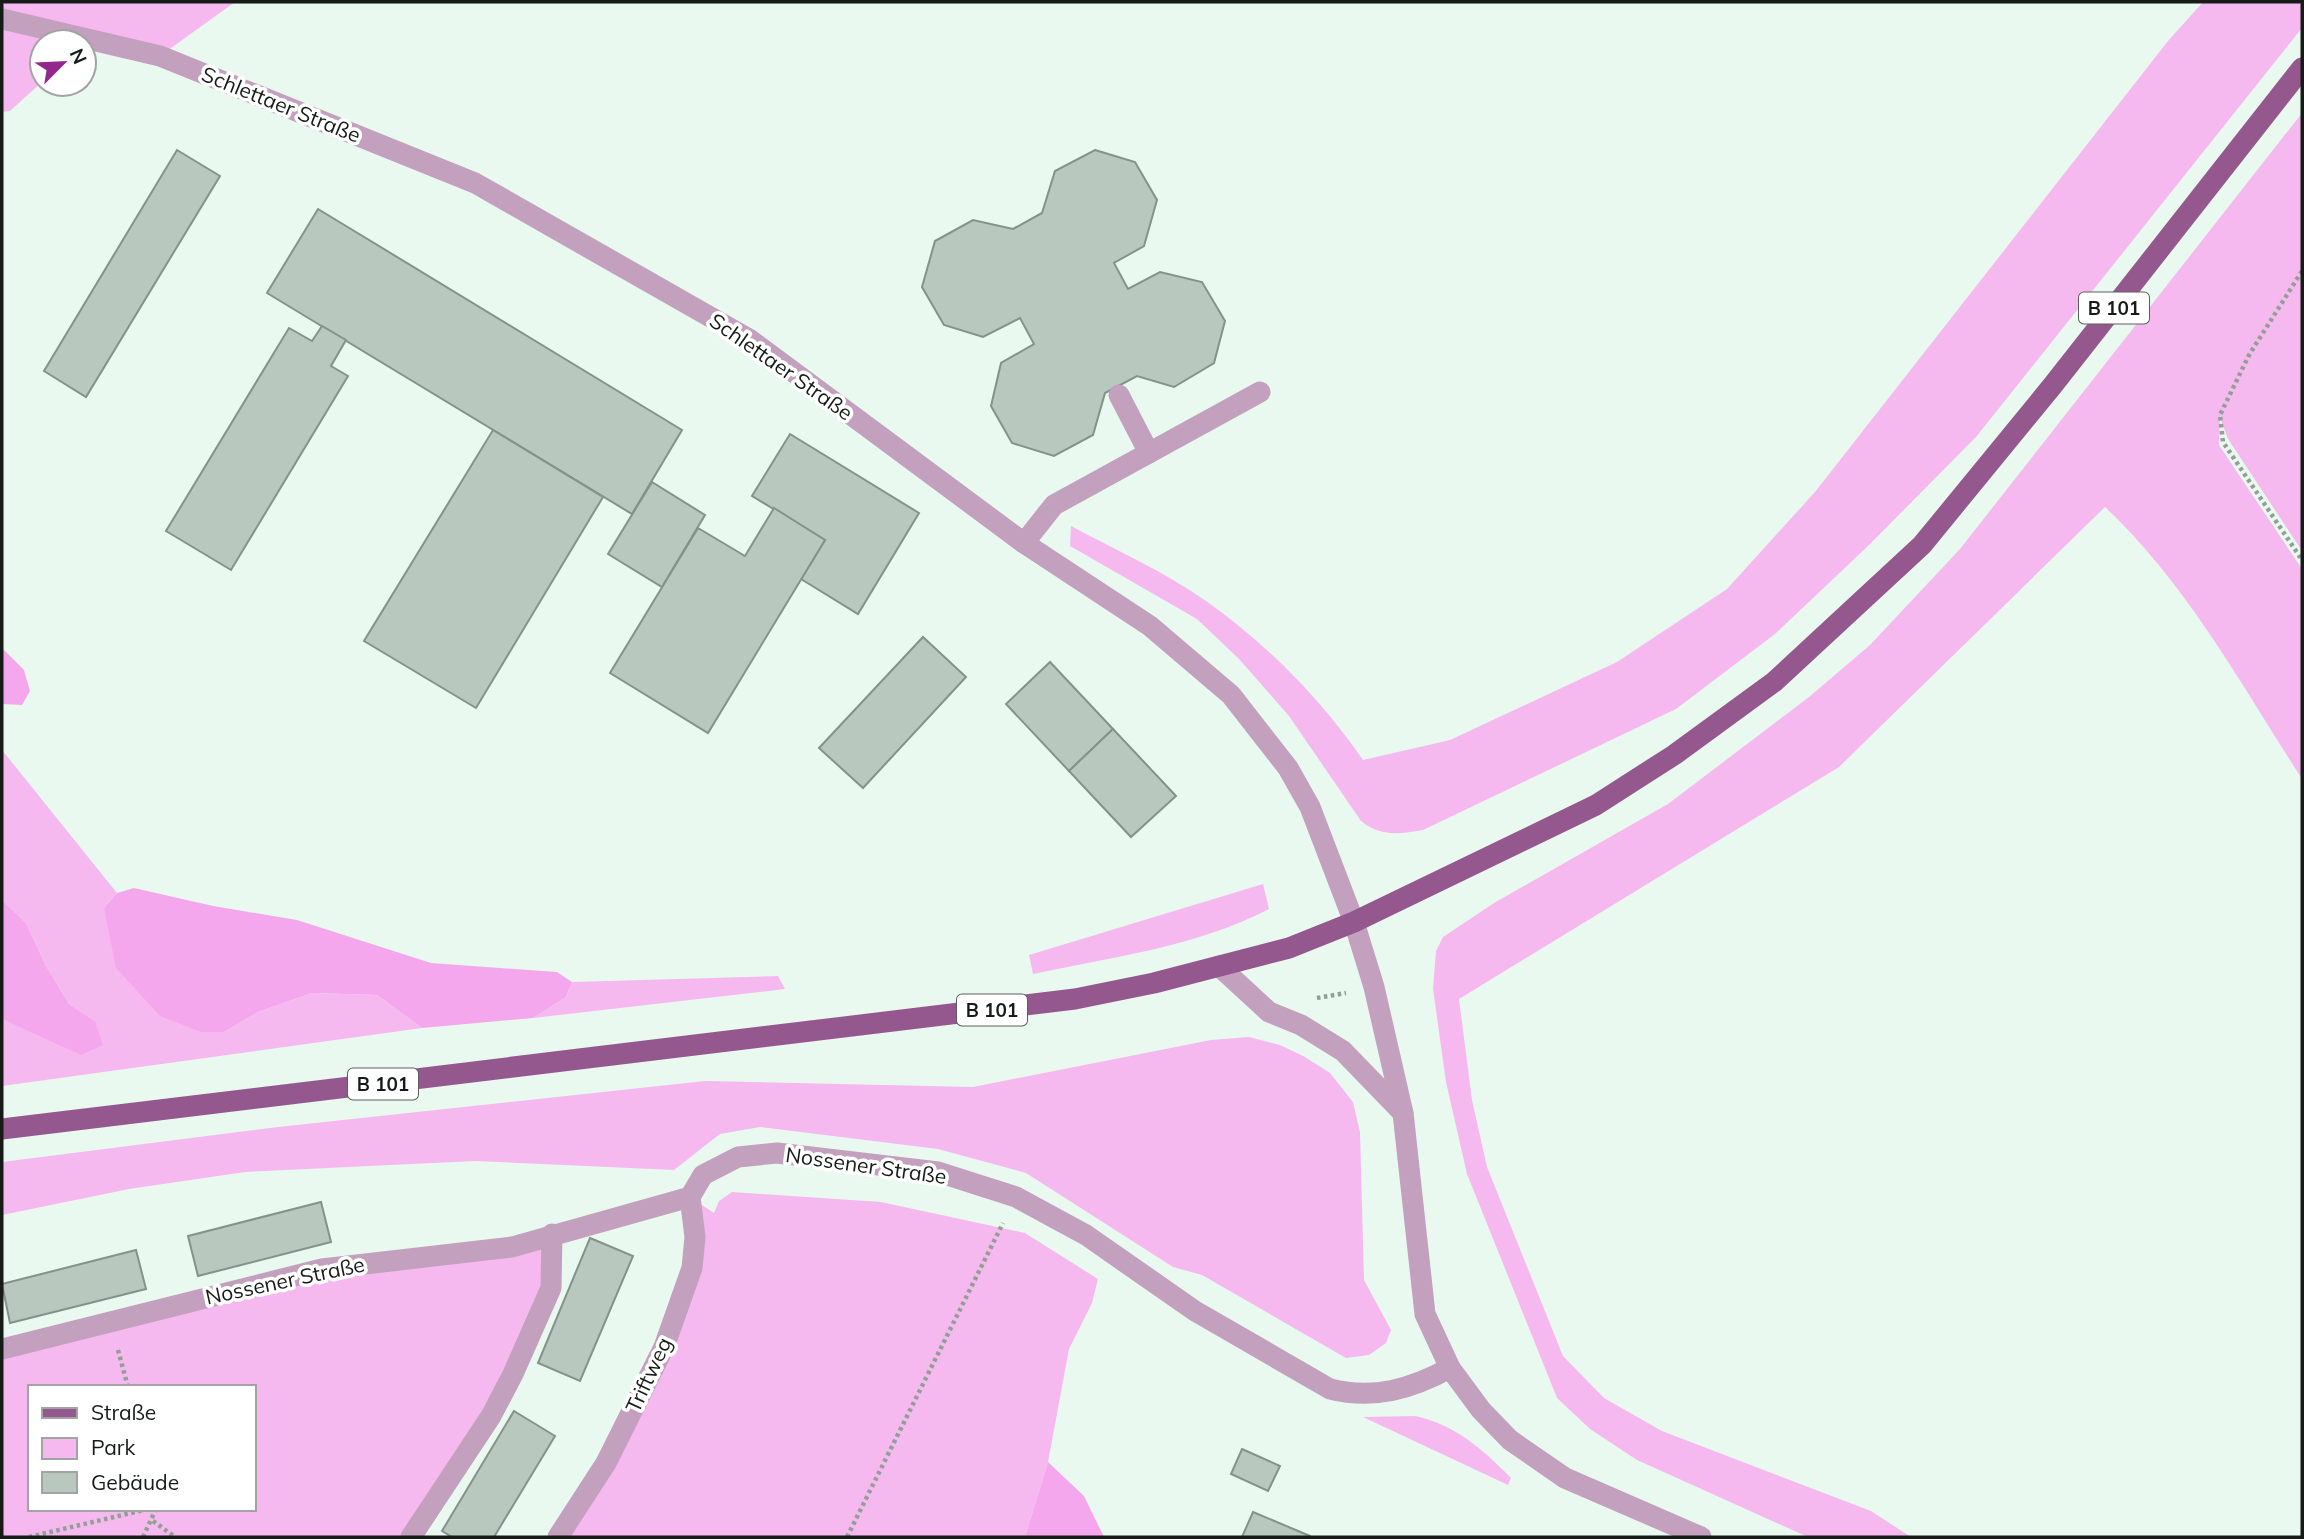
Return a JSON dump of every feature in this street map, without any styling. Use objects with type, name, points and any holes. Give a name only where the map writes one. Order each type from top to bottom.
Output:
[{"type":"main road","name":"B 101","points":[[2,1129],[1075,999],[1289,948],[1354,922],[1596,805],[1674,755],[1774,682],[1841,623],[1922,545],[1989,465],[2302,68]]},
{"type":"street","name":"Schlettaer Straße","points":[[2,19],[160,56],[475,183],[749,339],[1024,542],[1150,626],[1231,695],[1288,768],[1310,807],[1333,859],[1374,987],[1403,1113]]},
{"type":"street","points":[[1024,542],[1054,505],[1260,392]]},
{"type":"street","points":[[1119,395],[1149,453]]},
{"type":"street","points":[[1219,966],[1269,1012],[1301,1026],[1343,1051],[1403,1113],[1425,1314],[1450,1368],[1481,1410],[1521,1448],[1565,1478],[1701,1537]]},
{"type":"street","name":"Nossener Straße","points":[[2,1349],[321,1269],[512,1247],[690,1197],[704,1175],[738,1157],[777,1153],[938,1172],[1016,1197],[1086,1235],[1195,1311],[1330,1389],[1350,1394],[1394,1392],[1420,1384],[1450,1368]]},
{"type":"street","name":"Triftweg","points":[[558,1537],[606,1464],[664,1347],[692,1268],[695,1237],[690,1197]]},
{"type":"street","points":[[411,1537],[491,1416],[513,1374],[551,1288],[552,1234]]},
{"type":"path","points":[[2302,271],[2249,355],[2220,415],[2223,442],[2302,560]]},
{"type":"path","points":[[1301,1026],[1308,1000],[1374,987]]},
{"type":"path","points":[[846,1537],[1016,1197]]},
{"type":"path","points":[[29,1537],[140,1511]]},
{"type":"path","points":[[143,1537],[156,1511]]},
{"type":"path","points":[[153,1521],[175,1537]]},
{"type":"green space","points":[[2,2],[235,2],[160,56],[98,47],[98,28],[28,28],[28,95],[10,111],[2,112]]},
{"type":"green space","points":[[2203,2],[2302,2],[2302,28],[1976,437],[1868,546],[1775,634],[1676,709],[1423,830],[1383,832],[1361,821],[1289,716],[1239,659],[1197,619],[1070,546],[1071,526],[1157,571],[1206,601],[1250,635],[1292,674],[1329,715],[1363,760],[1450,740],[1617,662],[1727,589],[1815,492],[2168,41]]},
{"type":"green space","points":[[2302,113],[2302,551],[2228,439],[2220,418],[2219,445],[2302,569],[2302,779],[2188,602],[2135,537],[2105,507],[1839,767],[1459,999],[1472,1100],[1487,1167],[1563,1356],[1604,1398],[1662,1431],[1871,1511],[1911,1537],[1808,1537],[1637,1460],[1590,1429],[1557,1398],[1467,1174],[1446,1082],[1433,989],[1436,951],[1443,937],[1494,903],[1668,804],[1809,697],[1870,645],[1960,549]]},
{"type":"green space","points":[[2,750],[117,893],[104,908],[224,1032],[258,1012],[312,993],[377,995],[422,1028],[2,1086],[2,1019],[36,1033],[95,1021],[69,1004],[46,966],[26,923],[2,900]]},
{"type":"green space","points":[[1263,884],[1269,909],[1241,922],[1183,942],[1033,974],[1029,955]]},
{"type":"green space","points":[[778,976],[785,989],[533,1018],[566,997],[572,982]]},
{"type":"green space","points":[[1249,1037],[1280,1045],[1305,1057],[1330,1073],[1353,1102],[1360,1132],[1364,1280],[1391,1330],[1386,1343],[1369,1355],[1346,1358],[1202,1275],[1173,1267],[1026,1173],[938,1149],[760,1127],[720,1134],[674,1170],[475,1161],[245,1172],[129,1189],[2,1215],[2,1162],[278,1127],[705,1081],[973,1087],[1211,1040]]},
{"type":"green space","points":[[732,1192],[881,1202],[1025,1233],[1098,1279],[1092,1303],[1069,1349],[1048,1462],[1025,1537],[558,1537],[692,1268],[690,1197],[714,1213],[719,1201]]},
{"type":"green space","points":[[552,1234],[551,1288],[411,1537],[2,1537],[2,1349],[322,1269]]},
{"type":"green space","points":[[1415,1416],[1443,1425],[1468,1440],[1511,1478],[1508,1485],[1363,1417]]},
{"type":"shaded area","points":[[2,648],[24,670],[30,691],[22,705],[2,704]]},
{"type":"shaded area","points":[[134,888],[213,906],[297,920],[431,963],[557,972],[572,982],[566,997],[533,1018],[422,1028],[377,995],[312,993],[258,1012],[224,1032],[201,1032],[160,1016],[116,968],[104,908],[117,893]]},
{"type":"shaded area","points":[[2,900],[26,923],[46,966],[69,1004],[95,1021],[103,1045],[81,1055],[2,1019]]},
{"type":"shaded area","points":[[1048,1462],[1084,1496],[1104,1537],[1025,1537]]},
{"type":"building","points":[[177,150],[220,176],[86,397],[44,371]]},
{"type":"building","points":[[1095,150],[1135,162],[1157,200],[1144,246],[1114,263],[1128,289],[1160,272],[1202,282],[1225,321],[1214,363],[1174,387],[1137,376],[1105,393],[1093,435],[1054,456],[1012,443],[991,406],[1001,363],[1034,344],[1020,318],[983,337],[944,325],[922,287],[935,241],[973,220],[1013,229],[1042,213],[1055,171]]},
{"type":"building","points":[[318,209],[682,430],[632,514],[267,293]]},
{"type":"building","points":[[322,326],[346,340],[331,366],[348,376],[231,570],[166,531],[289,328],[312,341]]},
{"type":"building","points":[[493,430],[603,497],[476,708],[364,641]]},
{"type":"building","points":[[790,434],[919,513],[858,614],[801,579],[825,540],[752,496]]},
{"type":"building","points":[[652,482],[705,515],[662,587],[608,554]]},
{"type":"building","points":[[774,508],[825,540],[708,733],[610,673],[698,528],[745,556]]},
{"type":"building","points":[[923,637],[966,677],[863,788],[819,748]]},
{"type":"building","points":[[1050,662],[1113,729],[1069,771],[1006,704]]},
{"type":"building","points":[[1113,729],[1176,796],[1131,837],[1069,771]]},
{"type":"building","points":[[321,1202],[331,1242],[198,1276],[188,1236]]},
{"type":"building","points":[[590,1238],[633,1256],[580,1381],[538,1363]]},
{"type":"building","points":[[136,1250],[146,1289],[10,1323],[2,1284]]},
{"type":"building","points":[[514,1411],[555,1436],[494,1537],[452,1537],[442,1531]]},
{"type":"building","points":[[1242,1449],[1280,1466],[1268,1491],[1231,1474]]},
{"type":"building","points":[[1253,1512],[1310,1536],[1310,1537],[1242,1537]]}]
